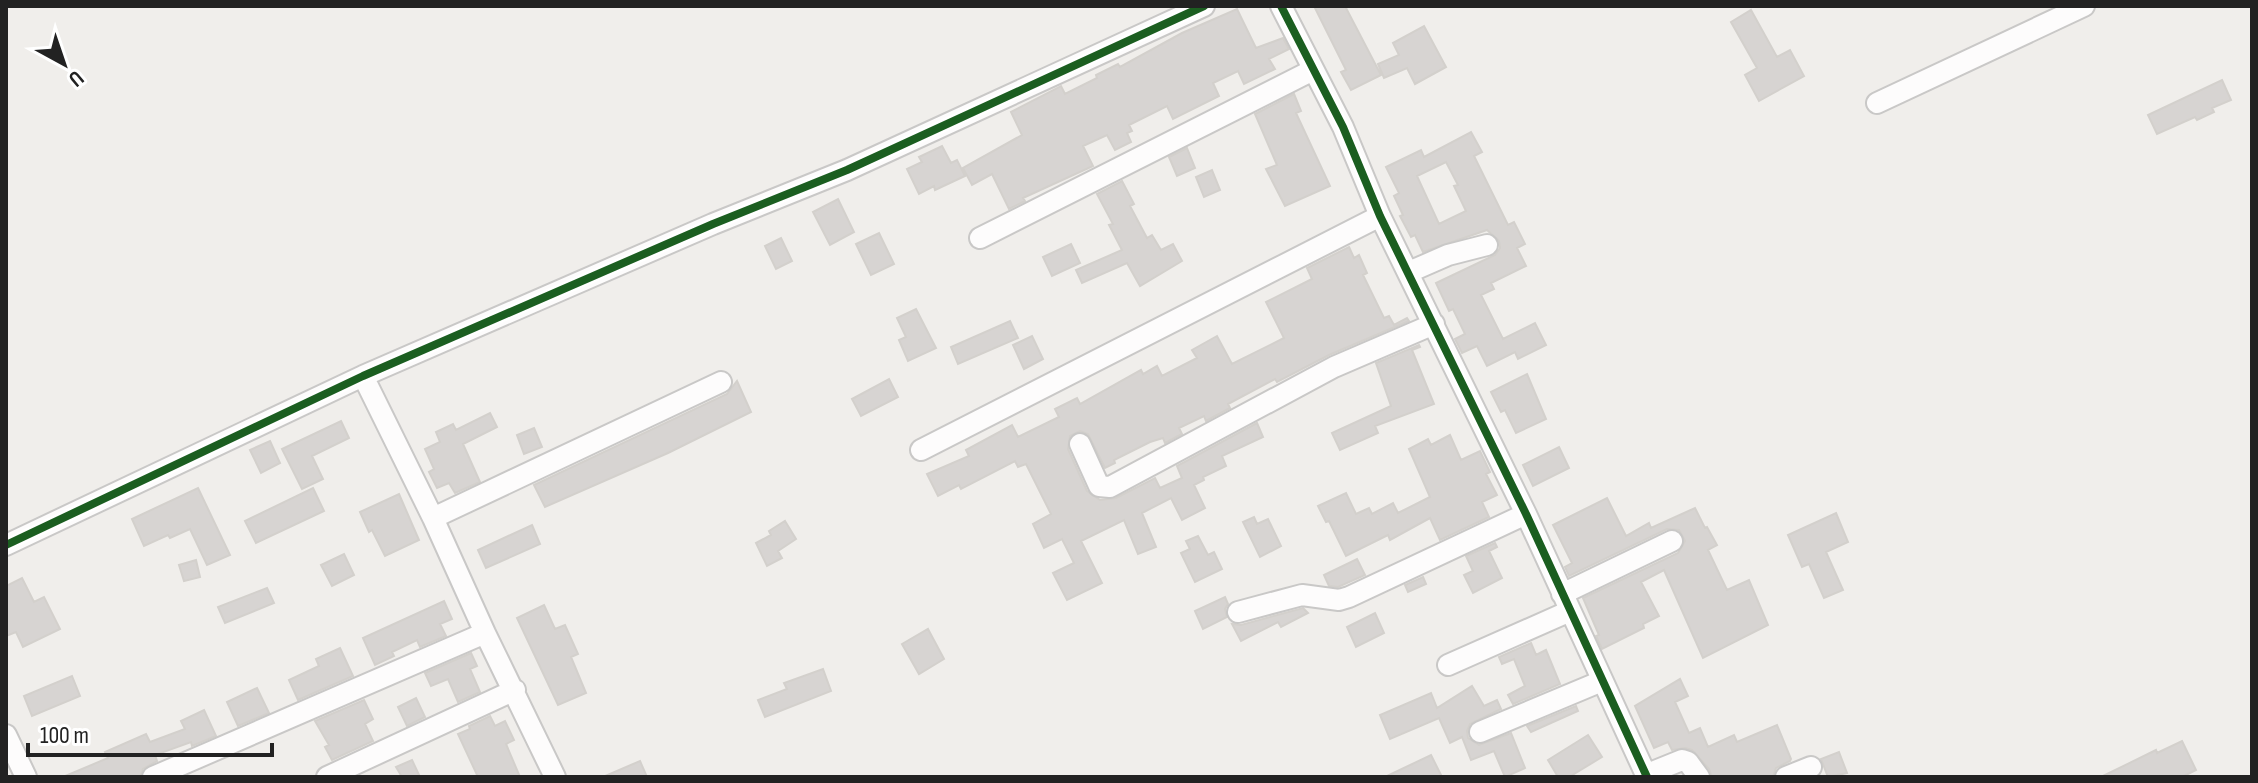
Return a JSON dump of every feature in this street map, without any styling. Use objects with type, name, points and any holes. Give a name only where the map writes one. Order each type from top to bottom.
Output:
[{"type":"street","points":[[6,545],[363,376],[699,230],[847,170],[1204,6]]},
{"type":"street","points":[[1281,6],[1343,127],[1380,216],[1526,514],[1646,776],[1682,760],[1688,762],[1699,777]]},
{"type":"street","points":[[1877,103],[2084,6]]},
{"type":"street","points":[[980,238],[1313,70]]},
{"type":"street","points":[[921,450],[1380,216]]},
{"type":"street","points":[[1409,272],[1448,255],[1487,245]]},
{"type":"street","points":[[1080,444],[1094,479],[1099,486],[1110,487],[1334,367],[1434,324]]},
{"type":"street","points":[[363,376],[515,690],[546,774]]},
{"type":"street","points":[[433,518],[721,382]]},
{"type":"street","points":[[1238,612],[1286,597],[1302,595],[1339,600],[1349,597],[1526,514]]},
{"type":"street","points":[[1448,665],[1566,603],[1672,541]]},
{"type":"street","points":[[153,777],[485,633]]},
{"type":"street","points":[[1480,732],[1602,681]]},
{"type":"street","points":[[327,777],[515,690]]},
{"type":"street","points":[[6,735],[26,777]]},
{"type":"street","points":[[1786,777],[1811,767]]},
{"type":"building","points":[[1314,6],[1345,6],[1381,75],[1351,90],[1341,72],[1346,70]]},
{"type":"building","points":[[1237,9],[1256,48],[1283,38],[1289,49],[1269,59],[1275,69],[1244,84],[1238,71],[1213,83],[1219,96],[1173,119],[1167,106],[1129,125],[1132,131],[1127,133],[1131,142],[1115,150],[1107,135],[1083,146],[1093,166],[1023,198],[1025,201],[1009,209],[992,174],[972,185],[963,168],[1022,135],[1011,112],[1061,86],[1065,94],[1118,64],[1120,67],[1182,33]]},
{"type":"building","points":[[1751,10],[1777,57],[1790,50],[1804,76],[1759,101],[1745,75],[1757,68],[1731,22]]},
{"type":"building","points":[[1424,26],[1446,67],[1415,84],[1407,68],[1384,78],[1378,64],[1399,55],[1393,43]]},
{"type":"building","points":[[2222,80],[2231,100],[2212,108],[2214,112],[2197,120],[2195,117],[2157,134],[2148,115]]},
{"type":"building","points":[[1294,94],[1301,111],[1296,113],[1330,186],[1285,206],[1266,169],[1277,165],[1255,114]]},
{"type":"building","points":[[1471,132],[1482,152],[1474,156],[1508,225],[1514,222],[1525,244],[1517,248],[1526,266],[1491,283],[1494,289],[1481,295],[1503,339],[1535,323],[1546,345],[1518,359],[1515,352],[1487,366],[1477,346],[1462,353],[1455,339],[1465,334],[1453,309],[1449,311],[1436,283],[1495,255],[1500,248],[1499,241],[1487,230],[1423,252],[1415,235],[1411,237],[1400,216],[1403,215],[1394,196],[1399,193],[1386,167],[1421,150],[1424,157]],"holes":[[[1446,162],[1458,185],[1454,186],[1466,211],[1439,224],[1417,176]]]},
{"type":"building","points":[[942,146],[951,163],[957,160],[965,176],[919,194],[907,169],[922,162],[919,157]]},
{"type":"building","points":[[1187,148],[1195,168],[1177,176],[1169,157]]},
{"type":"building","points":[[1212,170],[1220,190],[1204,197],[1196,177]]},
{"type":"building","points":[[1122,181],[1134,204],[1130,206],[1147,238],[1152,235],[1161,250],[1173,244],[1182,261],[1140,286],[1127,263],[1082,283],[1076,270],[1122,250],[1097,194]]},
{"type":"building","points":[[838,199],[854,232],[830,245],[813,212]]},
{"type":"building","points":[[879,233],[894,264],[871,275],[856,244]]},
{"type":"building","points":[[781,238],[792,261],[776,269],[765,246]]},
{"type":"building","points":[[1071,244],[1080,263],[1052,276],[1043,257]]},
{"type":"building","points":[[1349,247],[1354,258],[1359,255],[1367,273],[1363,275],[1384,318],[1389,316],[1394,325],[1407,318],[1409,321],[1329,355],[1277,382],[1275,379],[1228,404],[1230,408],[1206,421],[1204,416],[1179,428],[1182,434],[1165,443],[1163,438],[1150,442],[1114,460],[1115,463],[1105,468],[1088,434],[1080,431],[1070,436],[1068,449],[1087,491],[1100,500],[1116,498],[1155,478],[1160,488],[1182,478],[1177,466],[1257,423],[1263,437],[1222,456],[1226,466],[1194,485],[1205,508],[1182,520],[1171,498],[1142,513],[1156,547],[1138,554],[1124,520],[1081,541],[1102,583],[1067,600],[1053,573],[1074,563],[1062,539],[1044,548],[1033,524],[1051,514],[1026,464],[1018,467],[1015,461],[961,489],[959,485],[938,496],[927,474],[969,456],[966,450],[1012,425],[1018,437],[1059,417],[1055,409],[1077,398],[1080,404],[1141,370],[1143,374],[1157,366],[1162,376],[1197,358],[1192,350],[1217,336],[1232,364],[1284,338],[1266,302],[1312,279],[1307,268]]},
{"type":"building","points":[[916,309],[936,348],[908,361],[899,340],[906,337],[897,318]]},
{"type":"building","points":[[1010,321],[1018,338],[958,364],[951,347]]},
{"type":"building","points":[[1032,336],[1043,359],[1024,369],[1013,345]]},
{"type":"building","points":[[1419,345],[1412,350],[1434,404],[1375,426],[1378,433],[1340,450],[1332,433],[1391,406],[1376,363]]},
{"type":"building","points":[[1527,374],[1546,419],[1516,433],[1505,410],[1501,412],[1491,392]]},
{"type":"building","points":[[889,379],[898,397],[861,416],[852,399]]},
{"type":"building","points":[[737,381],[751,412],[668,453],[545,507],[534,485],[727,394]]},
{"type":"building","points":[[490,413],[497,427],[463,444],[480,482],[455,493],[449,483],[437,488],[429,472],[434,469],[425,449],[440,442],[436,432],[453,424],[456,430]]},
{"type":"building","points":[[341,421],[349,438],[312,456],[323,479],[302,489],[282,449]]},
{"type":"building","points":[[534,428],[542,447],[524,454],[517,435]]},
{"type":"building","points":[[1450,435],[1461,460],[1480,451],[1490,472],[1486,474],[1497,495],[1482,502],[1489,517],[1440,540],[1430,518],[1390,540],[1388,535],[1346,556],[1318,506],[1346,493],[1356,514],[1369,508],[1372,514],[1393,503],[1398,513],[1430,497],[1409,449],[1428,439],[1431,445]]},
{"type":"building","points":[[270,441],[280,463],[261,473],[250,450]]},
{"type":"building","points":[[1559,447],[1569,468],[1533,486],[1523,465]]},
{"type":"building","points":[[198,488],[230,555],[207,565],[190,529],[144,546],[132,519]]},
{"type":"building","points":[[313,488],[324,511],[256,543],[245,521]]},
{"type":"building","points":[[399,494],[419,540],[385,556],[360,512]]},
{"type":"building","points":[[1607,498],[1626,536],[1649,523],[1651,528],[1695,508],[1717,545],[1708,550],[1727,590],[1749,580],[1768,625],[1703,658],[1664,570],[1641,582],[1659,616],[1643,624],[1644,628],[1602,649],[1583,598],[1678,553],[1685,541],[1679,530],[1667,529],[1569,576],[1565,567],[1572,563],[1553,525]]},
{"type":"building","points":[[1836,513],[1848,542],[1826,552],[1843,590],[1824,598],[1809,564],[1802,567],[1788,535]]},
{"type":"building","points":[[1254,517],[1257,524],[1268,519],[1281,546],[1260,557],[1243,522]]},
{"type":"building","points":[[785,521],[796,539],[778,551],[782,558],[767,566],[756,543],[771,535],[769,531]]},
{"type":"building","points":[[532,525],[540,544],[486,568],[478,550]]},
{"type":"building","points":[[1198,536],[1208,555],[1214,552],[1222,569],[1195,582],[1181,553],[1190,549],[1186,541]]},
{"type":"building","points":[[1495,543],[1497,547],[1489,551],[1502,578],[1473,593],[1464,575],[1473,571],[1466,556]]},
{"type":"building","points":[[344,554],[354,575],[332,586],[321,565]]},
{"type":"building","points":[[1357,559],[1365,575],[1338,587],[1329,586],[1324,575]]},
{"type":"building","points":[[196,560],[200,577],[184,581],[179,565]]},
{"type":"building","points":[[1423,577],[1426,584],[1408,592],[1405,585]]},
{"type":"building","points":[[22,578],[34,602],[44,597],[60,629],[23,647],[16,632],[6,636],[6,586]]},
{"type":"building","points":[[267,588],[274,603],[225,623],[218,607]]},
{"type":"building","points":[[1225,597],[1227,617],[1203,629],[1195,611]]},
{"type":"building","points":[[444,601],[452,619],[440,624],[446,636],[420,647],[417,640],[392,652],[394,656],[375,665],[363,638]]},
{"type":"building","points":[[544,605],[555,629],[565,625],[578,654],[571,657],[586,693],[558,705],[517,618]]},
{"type":"building","points":[[1303,608],[1308,613],[1281,627],[1278,622],[1241,641],[1232,624],[1241,625]]},
{"type":"building","points":[[1375,613],[1384,633],[1356,647],[1347,627]]},
{"type":"building","points":[[928,629],[944,659],[919,674],[902,644]]},
{"type":"building","points":[[1531,643],[1536,655],[1546,650],[1560,684],[1513,704],[1508,695],[1525,686],[1514,659],[1502,664],[1499,657]]},
{"type":"building","points":[[340,648],[353,676],[298,700],[289,680],[319,666],[316,659]]},
{"type":"building","points":[[471,653],[477,666],[470,669],[480,692],[458,702],[448,679],[431,686],[425,673]]},
{"type":"building","points":[[823,669],[831,691],[765,717],[758,700],[787,689],[784,683]]},
{"type":"building","points":[[72,676],[80,696],[32,716],[24,696]]},
{"type":"building","points":[[1680,679],[1688,696],[1675,702],[1689,733],[1700,728],[1708,747],[1734,735],[1737,742],[1777,725],[1790,761],[1776,768],[1773,777],[1712,777],[1692,750],[1672,750],[1668,742],[1654,748],[1635,706]]},
{"type":"building","points":[[1472,686],[1484,706],[1497,700],[1501,709],[1470,724],[1468,738],[1479,745],[1511,733],[1525,768],[1505,777],[1494,751],[1471,760],[1462,737],[1450,743],[1439,718],[1390,739],[1380,715],[1431,693],[1437,708]]},
{"type":"building","points":[[257,688],[269,713],[238,726],[227,702]]},
{"type":"building","points":[[416,698],[425,717],[407,726],[398,707]]},
{"type":"building","points":[[364,700],[373,719],[365,724],[373,741],[332,760],[325,747],[329,745],[315,721]]},
{"type":"building","points":[[1576,706],[1578,711],[1531,732],[1527,726]]},
{"type":"building","points":[[204,710],[216,736],[192,746],[191,742],[155,755],[157,761],[143,769],[140,777],[63,777],[108,758],[105,752],[146,734],[150,742],[185,729],[181,721]]},
{"type":"building","points":[[490,716],[495,726],[505,721],[514,740],[506,744],[520,777],[478,777],[458,734]]},
{"type":"building","points":[[1588,735],[1602,757],[1569,777],[1558,777],[1548,760]]},
{"type":"building","points":[[2182,741],[2196,770],[2182,777],[2101,777],[2156,750],[2157,753]]},
{"type":"building","points":[[1839,752],[1847,773],[1828,777],[1821,759]]},
{"type":"building","points":[[1431,755],[1442,777],[1385,777]]},
{"type":"building","points":[[412,760],[420,777],[402,777],[396,767]]},
{"type":"building","points":[[640,761],[647,777],[603,777]]},
{"type":"cycle path","points":[[6,545],[363,376],[713,224],[847,170],[1204,6]]},
{"type":"cycle path","points":[[1281,6],[1343,127],[1380,216],[1526,514],[1647,777]]}]
